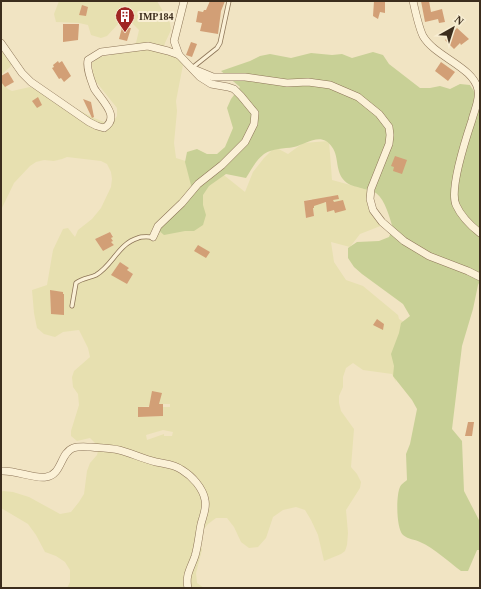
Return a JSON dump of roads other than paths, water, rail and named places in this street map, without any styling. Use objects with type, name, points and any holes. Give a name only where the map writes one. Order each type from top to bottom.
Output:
[{"type":"street","points":[[153,237],[158,226],[182,203],[198,184],[222,165],[245,142],[254,124],[254,113],[234,89],[211,84],[200,77],[180,55],[174,41],[184,1]]},
{"type":"street","points":[[413,1],[423,36],[433,48],[469,74],[478,86],[478,98],[462,150],[454,193],[456,205],[466,219],[480,233]]},
{"type":"street","points":[[1,43],[22,73],[31,82],[89,122],[104,128],[108,125],[111,116],[109,108],[95,88],[87,64],[88,60],[101,52],[148,46],[168,50],[180,55]]},
{"type":"street","points":[[192,68],[213,77],[245,77],[287,83],[308,82],[330,84],[358,97],[379,114],[389,127],[389,144],[371,190],[370,199],[373,210],[382,222],[404,241],[429,256],[480,277]]},
{"type":"street","points":[[1,471],[12,471],[44,478],[56,472],[67,451],[74,447],[85,446],[118,450],[156,462],[172,465],[182,470],[191,476],[202,489],[206,505],[201,524],[200,537],[186,581],[188,588]]},
{"type":"lane","points":[[192,68],[217,48],[220,43],[229,1]]},
{"type":"lane","points":[[72,306],[76,283],[81,279],[96,275],[106,267],[122,247],[138,238],[153,237]]},
{"type":"place","name":"IMP184","points":[[125,33]]}]
